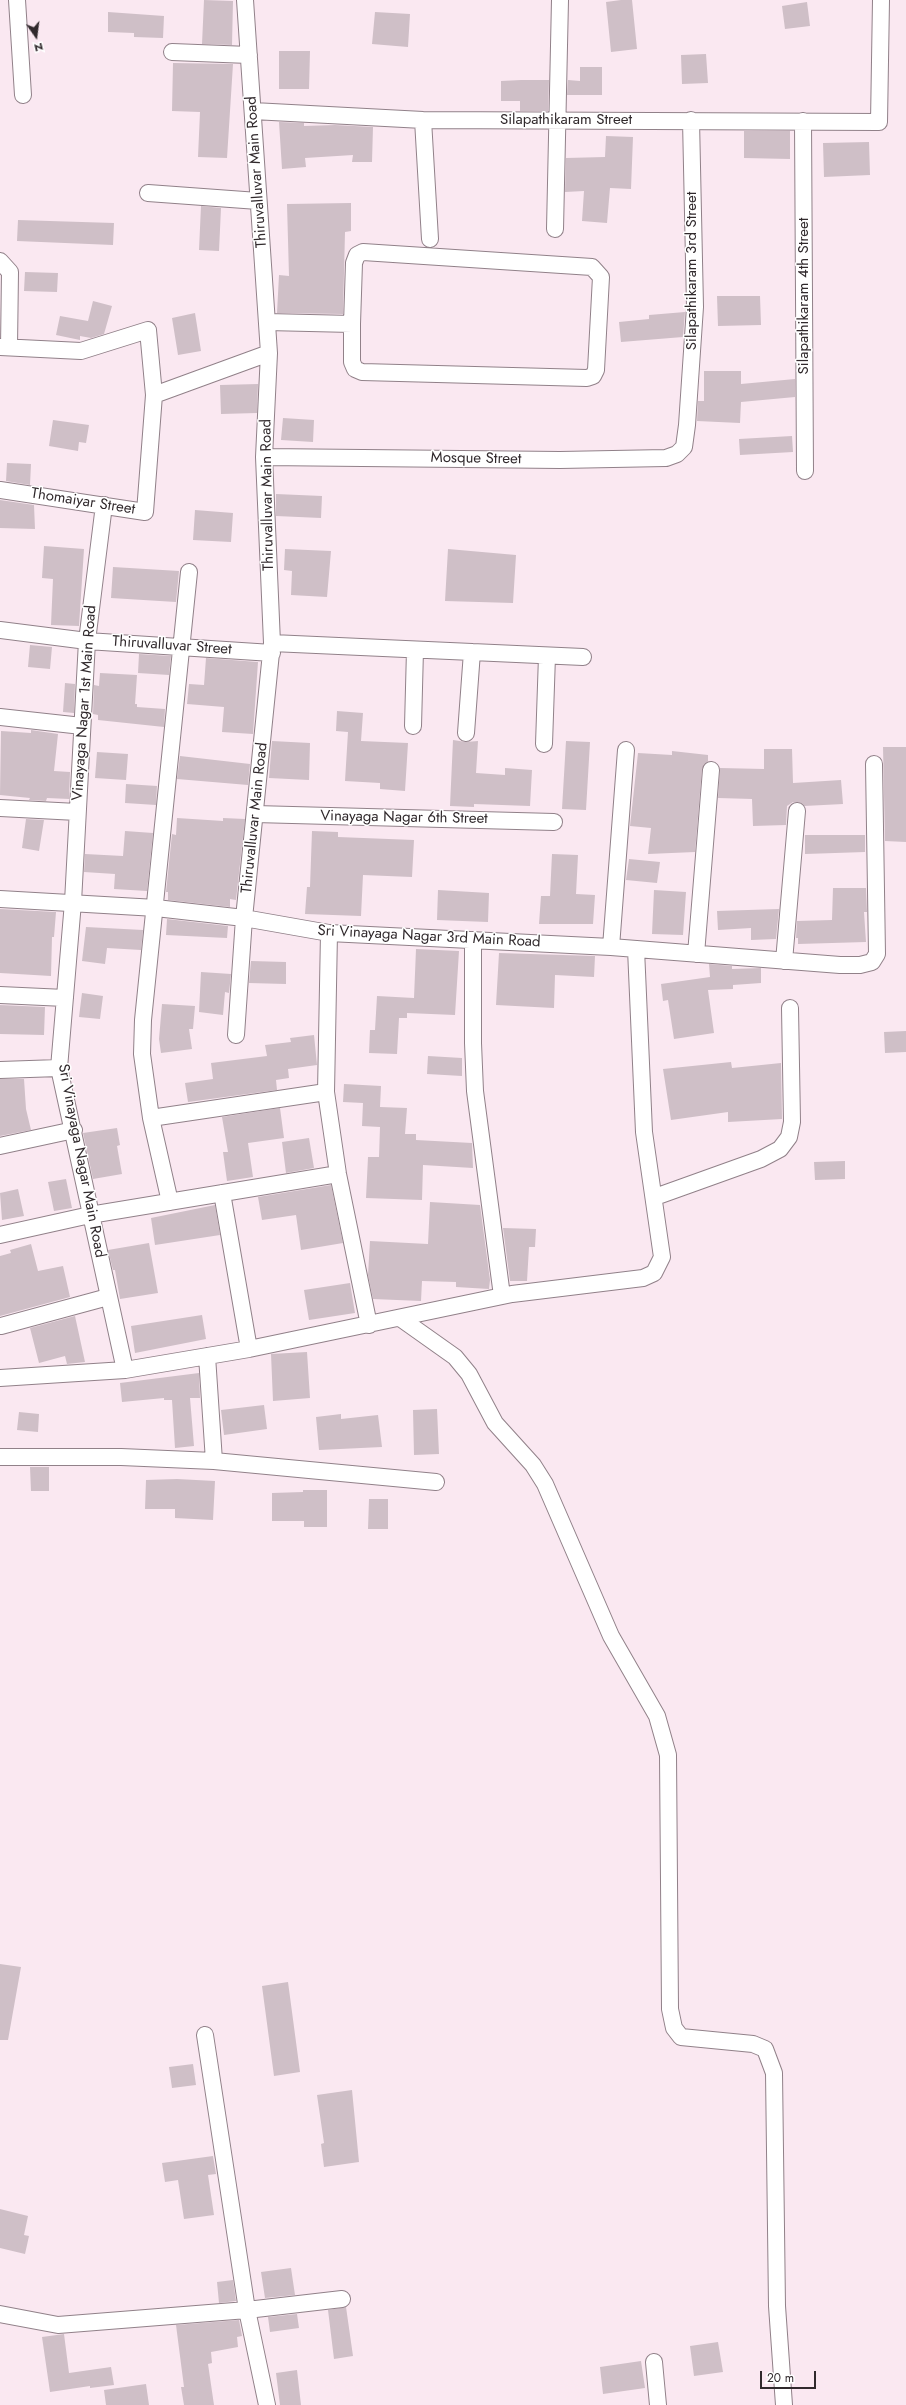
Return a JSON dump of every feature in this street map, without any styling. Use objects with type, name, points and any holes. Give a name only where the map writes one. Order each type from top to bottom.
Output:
[{"type":"street","points":[[17,0],[23,95]]},
{"type":"street","name":"Thiruvalluvar Main Road","points":[[236,1035],[244,918],[272,648],[264,457],[269,353],[245,0]]},
{"type":"street","points":[[555,229],[560,0]]},
{"type":"street","name":"Silapathikaram Street","points":[[253,111],[423,120],[879,122],[881,0]]},
{"type":"street","points":[[172,52],[249,55]]},
{"type":"street","points":[[423,120],[430,239]]},
{"type":"street","name":"Silapathikaram 3rd Street","points":[[684,447],[695,307],[691,120]]},
{"type":"street","name":"Silapathikaram 4th Street","points":[[803,121],[805,471]]},
{"type":"street","points":[[148,193],[258,201]]},
{"type":"street","points":[[363,252],[592,267],[601,277],[596,370],[593,376],[587,378],[362,372],[355,369],[352,362],[352,324],[354,263],[357,255],[363,252]]},
{"type":"street","points":[[0,262],[10,272],[5,347],[81,351],[148,330],[154,395],[269,353]]},
{"type":"street","points":[[267,322],[352,324]]},
{"type":"street","name":"Thomaiyar Street","points":[[0,490],[144,512],[154,395]]},
{"type":"street","name":"Mosque Street","points":[[264,457],[552,460],[666,458],[677,454],[684,447]]},
{"type":"street","name":"Vinayaga Nagar 1st Main Road","points":[[72,902],[87,641],[104,506]]},
{"type":"street","points":[[170,1202],[151,1118],[142,1054],[180,647],[189,572]]},
{"type":"street","name":"Thiruvalluvar Street","points":[[0,630],[87,641],[180,647],[415,650],[583,657]]},
{"type":"street","points":[[413,726],[415,650]]},
{"type":"street","points":[[466,733],[472,652]]},
{"type":"street","points":[[544,744],[547,656]]},
{"type":"street","points":[[0,717],[82,726]]},
{"type":"street","points":[[611,947],[626,750]]},
{"type":"street","name":"Sri Vinayaga Nagar 3rd Main Road","points":[[0,899],[156,908],[244,918],[329,933],[611,947],[840,966],[860,965],[872,962],[877,954],[874,764]]},
{"type":"street","points":[[696,954],[711,770]]},
{"type":"street","points":[[0,808],[78,812]]},
{"type":"street","points":[[784,961],[797,811]]},
{"type":"street","name":"Vinayaga Nagar 6th Street","points":[[255,814],[554,822]]},
{"type":"street","name":"Sri Vinayaga Nagar Main Road","points":[[72,902],[59,1068],[74,1130],[90,1215],[125,1370]]},
{"type":"street","points":[[329,933],[326,1092],[338,1174],[369,1324]]},
{"type":"street","points":[[473,940],[472,1043],[475,1091],[502,1296]]},
{"type":"street","points":[[0,1378],[125,1370],[249,1349],[502,1296],[643,1278],[654,1273],[662,1257],[655,1197],[644,1132],[636,949]]},
{"type":"street","points":[[0,995],[65,998]]},
{"type":"street","points":[[655,1197],[761,1159],[780,1149],[789,1137],[792,1122],[790,1008]]},
{"type":"street","points":[[0,1070],[59,1068]]},
{"type":"street","points":[[151,1118],[326,1092]]},
{"type":"street","points":[[0,1146],[74,1130]]},
{"type":"street","points":[[0,1235],[90,1215],[338,1174]]},
{"type":"street","points":[[222,1193],[249,1349]]},
{"type":"street","points":[[1,1326],[108,1297]]},
{"type":"street","points":[[400,1318],[455,1357],[469,1374],[495,1423],[533,1465],[545,1484],[611,1636],[657,1716],[668,1755],[670,2009],[674,2028],[681,2037],[753,2044],[765,2050],[774,2073],[777,2306],[784,2405]]},
{"type":"street","points":[[207,1356],[214,1461]]},
{"type":"street","points":[[0,1457],[121,1457],[214,1461],[436,1482]]},
{"type":"street","points":[[205,2035],[247,2310],[267,2405]]},
{"type":"street","points":[[0,2314],[58,2325],[247,2310],[342,2299]]},
{"type":"street","points":[[654,2362],[658,2405]]},
{"type":"building","points":[[204,0],[233,1],[232,45],[202,44]]},
{"type":"building","points":[[632,0],[637,49],[611,52],[606,2]]},
{"type":"building","points":[[807,2],[810,26],[785,29],[782,6]]},
{"type":"building","points":[[108,12],[164,16],[163,38],[134,37],[134,33],[108,32]]},
{"type":"building","points":[[375,12],[410,14],[408,47],[372,44]]},
{"type":"building","points":[[279,51],[310,51],[309,89],[279,89]]},
{"type":"building","points":[[706,54],[708,83],[682,84],[681,55]]},
{"type":"building","points":[[173,63],[233,64],[227,158],[198,157],[200,112],[172,111]]},
{"type":"building","points":[[580,67],[602,67],[602,95],[567,95],[568,80],[580,81]]},
{"type":"building","points":[[549,80],[548,111],[520,111],[520,101],[501,101],[501,81]]},
{"type":"building","points":[[279,122],[304,123],[304,126],[335,125],[373,127],[372,162],[352,162],[353,155],[305,158],[306,167],[282,169]]},
{"type":"building","points":[[744,131],[790,131],[790,159],[744,158]]},
{"type":"building","points":[[606,136],[633,137],[631,189],[610,188],[607,223],[582,221],[584,191],[565,192],[566,158],[605,157]]},
{"type":"building","points":[[869,142],[870,175],[824,177],[823,143]]},
{"type":"building","points":[[351,203],[351,231],[345,232],[343,314],[277,313],[279,275],[289,276],[287,204]]},
{"type":"building","points":[[201,206],[221,208],[219,251],[199,250]]},
{"type":"building","points":[[18,220],[114,223],[113,245],[17,241]]},
{"type":"building","points":[[25,272],[58,273],[57,292],[24,291]]},
{"type":"building","points":[[717,296],[760,296],[761,325],[718,326]]},
{"type":"building","points":[[93,301],[112,306],[104,334],[91,338],[80,336],[80,340],[56,335],[60,316],[88,321]]},
{"type":"building","points":[[685,312],[683,337],[621,342],[619,322],[649,319],[649,315]]},
{"type":"building","points":[[195,313],[201,351],[178,355],[172,318]]},
{"type":"building","points":[[704,371],[741,371],[741,384],[795,379],[795,397],[741,402],[740,423],[697,421],[698,401],[704,401]]},
{"type":"building","points":[[258,384],[257,413],[221,414],[220,385]]},
{"type":"building","points":[[283,418],[314,420],[313,442],[281,440]]},
{"type":"building","points":[[53,420],[89,425],[86,443],[79,442],[78,451],[49,446]]},
{"type":"building","points":[[792,436],[793,452],[740,455],[739,439]]},
{"type":"building","points":[[7,463],[31,464],[30,485],[6,481]]},
{"type":"building","points":[[276,494],[322,496],[321,518],[276,516]]},
{"type":"building","points":[[0,500],[34,505],[35,529],[0,528]]},
{"type":"building","points":[[195,510],[233,513],[231,542],[193,540]]},
{"type":"building","points":[[44,546],[84,549],[79,626],[51,625],[53,579],[42,578]]},
{"type":"building","points":[[285,549],[331,551],[327,597],[291,595],[292,571],[284,570]]},
{"type":"building","points":[[448,549],[516,555],[513,603],[445,601]]},
{"type":"building","points":[[113,567],[179,571],[176,602],[111,598]]},
{"type":"building","points":[[30,645],[52,647],[50,669],[28,667]]},
{"type":"building","points":[[139,654],[171,656],[169,675],[138,673]]},
{"type":"building","points":[[206,658],[258,662],[253,734],[222,732],[224,707],[187,704],[189,684],[204,685]]},
{"type":"building","points":[[100,673],[137,675],[135,704],[137,704],[137,707],[165,709],[164,727],[98,720],[98,715],[93,714],[94,685],[99,686]]},
{"type":"building","points":[[65,683],[75,684],[74,713],[63,712]]},
{"type":"building","points":[[337,711],[363,713],[361,741],[408,743],[405,791],[380,789],[380,783],[345,781],[348,732],[336,731]]},
{"type":"building","points":[[31,730],[58,734],[54,771],[70,772],[69,799],[47,798],[46,801],[29,800],[30,798],[0,795],[1,731],[31,733]]},
{"type":"building","points":[[453,740],[466,742],[478,741],[476,773],[505,775],[505,768],[532,770],[530,806],[474,804],[474,807],[450,806]]},
{"type":"building","points":[[272,741],[310,743],[309,780],[269,778]]},
{"type":"building","points":[[566,741],[590,742],[586,810],[562,809]]},
{"type":"building","points":[[883,747],[906,747],[906,842],[885,841]]},
{"type":"building","points":[[764,749],[792,749],[793,783],[841,780],[843,804],[804,806],[798,802],[793,802],[787,806],[786,825],[753,826],[752,799],[718,798],[720,768],[764,769]]},
{"type":"building","points":[[672,751],[708,755],[708,761],[702,769],[695,852],[648,854],[651,828],[630,826],[638,753],[672,755]]},
{"type":"building","points":[[97,752],[128,754],[126,780],[95,778]]},
{"type":"building","points":[[180,756],[250,764],[248,785],[177,779]]},
{"type":"building","points":[[126,784],[157,786],[156,805],[125,803]]},
{"type":"building","points":[[177,818],[223,821],[223,818],[245,819],[236,900],[230,899],[230,907],[168,900],[168,892],[166,892],[172,834],[176,835]]},
{"type":"building","points":[[26,819],[44,820],[39,851],[22,848]]},
{"type":"building","points":[[125,831],[153,833],[147,891],[114,889],[115,874],[84,872],[85,854],[123,856]]},
{"type":"building","points":[[312,831],[338,832],[338,837],[414,840],[412,877],[363,875],[361,916],[305,914],[307,887],[310,887]]},
{"type":"building","points":[[805,835],[865,835],[865,852],[805,854]]},
{"type":"building","points":[[552,854],[578,855],[576,894],[595,895],[593,924],[539,924],[541,896],[550,896]]},
{"type":"building","points":[[629,859],[660,862],[657,883],[626,880]]},
{"type":"building","points":[[833,888],[866,888],[867,912],[864,912],[866,942],[798,944],[798,938],[796,938],[797,921],[832,920]]},
{"type":"building","points":[[438,890],[489,893],[488,922],[437,920]]},
{"type":"building","points":[[654,890],[686,892],[683,935],[652,934]]},
{"type":"building","points":[[0,909],[56,912],[54,937],[52,937],[51,976],[0,973]]},
{"type":"building","points":[[779,909],[776,939],[751,940],[751,928],[718,930],[717,911]]},
{"type":"building","points":[[167,919],[228,926],[227,938],[166,935]]},
{"type":"building","points":[[86,927],[143,930],[141,950],[107,948],[105,964],[82,961]]},
{"type":"building","points":[[416,949],[459,951],[455,1015],[407,1013],[407,1018],[399,1018],[397,1054],[369,1053],[370,1030],[375,1030],[377,996],[414,998]]},
{"type":"building","points":[[499,953],[595,956],[594,977],[555,975],[554,1008],[496,1005]]},
{"type":"building","points":[[251,961],[286,962],[286,984],[249,983]]},
{"type":"building","points":[[709,964],[732,966],[732,969],[761,968],[761,983],[733,985],[733,989],[708,990],[714,1033],[674,1039],[668,1000],[663,1001],[661,984],[710,977]]},
{"type":"building","points":[[201,972],[231,974],[229,993],[225,992],[223,1015],[199,1012]]},
{"type":"building","points":[[82,993],[103,996],[100,1019],[79,1017]]},
{"type":"building","points":[[162,1004],[195,1006],[193,1029],[189,1029],[192,1049],[161,1053],[159,1039]]},
{"type":"building","points":[[0,1005],[45,1007],[44,1035],[0,1034]]},
{"type":"building","points":[[906,1031],[906,1052],[885,1053],[884,1032]]},
{"type":"building","points":[[314,1035],[317,1065],[288,1069],[289,1078],[276,1080],[277,1090],[188,1102],[185,1083],[213,1079],[211,1063],[267,1056],[265,1045],[291,1042],[290,1038]]},
{"type":"building","points":[[428,1056],[462,1058],[462,1076],[427,1074]]},
{"type":"building","points":[[731,1062],[732,1068],[781,1063],[782,1119],[728,1122],[728,1112],[671,1120],[663,1069]]},
{"type":"building","points":[[0,1079],[24,1079],[26,1109],[31,1130],[0,1136]]},
{"type":"building","points":[[344,1084],[381,1086],[380,1107],[407,1108],[405,1134],[416,1134],[416,1140],[472,1143],[473,1168],[423,1165],[422,1200],[366,1198],[368,1157],[379,1157],[380,1127],[362,1126],[363,1103],[343,1102]]},
{"type":"building","points":[[280,1108],[284,1138],[248,1143],[253,1177],[227,1181],[223,1152],[228,1152],[222,1117]]},
{"type":"building","points":[[117,1128],[120,1145],[117,1146],[122,1174],[93,1179],[83,1133]]},
{"type":"building","points":[[309,1138],[314,1168],[286,1173],[282,1142]]},
{"type":"building","points":[[845,1161],[845,1179],[815,1180],[814,1162]]},
{"type":"building","points":[[66,1179],[72,1208],[54,1211],[48,1182]]},
{"type":"building","points":[[331,1185],[343,1243],[301,1250],[296,1215],[262,1220],[258,1197]]},
{"type":"building","points":[[18,1189],[24,1216],[2,1220],[0,1193]]},
{"type":"building","points":[[430,1202],[480,1205],[490,1280],[489,1289],[456,1287],[456,1282],[422,1281],[421,1301],[373,1299],[368,1275],[370,1241],[428,1244]]},
{"type":"building","points":[[215,1205],[220,1235],[155,1245],[151,1218]]},
{"type":"building","points":[[503,1228],[536,1229],[535,1247],[529,1247],[527,1281],[510,1281]]},
{"type":"building","points":[[149,1243],[158,1293],[120,1299],[115,1270],[113,1270],[108,1250]]},
{"type":"building","points":[[31,1244],[38,1271],[63,1266],[70,1297],[0,1316],[0,1256],[11,1253],[10,1250]]},
{"type":"building","points":[[350,1283],[355,1313],[309,1320],[304,1290]]},
{"type":"building","points":[[202,1315],[206,1339],[135,1353],[131,1326]]},
{"type":"building","points":[[75,1316],[85,1362],[67,1364],[65,1356],[39,1363],[30,1328]]},
{"type":"building","points":[[307,1352],[310,1398],[273,1401],[271,1354]]},
{"type":"building","points":[[199,1373],[200,1398],[190,1398],[194,1446],[175,1448],[172,1400],[164,1400],[164,1398],[122,1402],[120,1383]]},
{"type":"building","points":[[264,1405],[267,1429],[224,1435],[221,1410]]},
{"type":"building","points":[[437,1409],[439,1454],[414,1455],[413,1410]]},
{"type":"building","points":[[19,1412],[39,1414],[38,1432],[17,1430]]},
{"type":"building","points":[[341,1414],[341,1419],[378,1415],[382,1447],[319,1450],[316,1417]]},
{"type":"building","points":[[30,1467],[49,1467],[49,1491],[31,1491]]},
{"type":"building","points":[[177,1479],[215,1481],[213,1520],[175,1518],[175,1509],[145,1509],[146,1480]]},
{"type":"building","points":[[303,1490],[327,1490],[327,1527],[304,1527],[304,1521],[272,1521],[272,1493],[303,1492]]},
{"type":"building","points":[[369,1499],[388,1499],[388,1529],[368,1529]]},
{"type":"building","points":[[0,1964],[21,1967],[8,2040],[0,2040]]},
{"type":"building","points":[[288,1982],[300,2072],[274,2076],[262,1986]]},
{"type":"building","points":[[193,2064],[196,2085],[172,2088],[169,2067]]},
{"type":"building","points":[[352,2090],[359,2162],[324,2167],[321,2144],[324,2143],[317,2095]]},
{"type":"building","points":[[213,2156],[216,2174],[208,2175],[214,2215],[184,2219],[178,2180],[165,2182],[162,2163]]},
{"type":"building","points":[[0,2209],[28,2216],[24,2235],[29,2236],[25,2254],[0,2248]]},
{"type":"building","points":[[291,2268],[295,2295],[265,2298],[261,2272]]},
{"type":"building","points":[[233,2280],[236,2301],[219,2303],[217,2282]]},
{"type":"building","points":[[346,2307],[353,2356],[334,2359],[328,2310]]},
{"type":"building","points":[[297,2314],[299,2328],[270,2332],[268,2317]]},
{"type":"building","points":[[239,2320],[242,2336],[237,2337],[238,2347],[211,2352],[212,2363],[208,2364],[214,2405],[184,2405],[181,2387],[184,2387],[176,2325]]},
{"type":"building","points":[[64,2334],[69,2373],[111,2367],[114,2385],[90,2388],[90,2386],[50,2392],[42,2337]]},
{"type":"building","points":[[718,2342],[723,2372],[694,2376],[690,2346]]},
{"type":"building","points":[[641,2361],[645,2388],[603,2394],[600,2367]]},
{"type":"building","points":[[297,2370],[301,2405],[280,2405],[276,2373]]},
{"type":"building","points":[[146,2384],[149,2405],[106,2405],[104,2390]]}]
